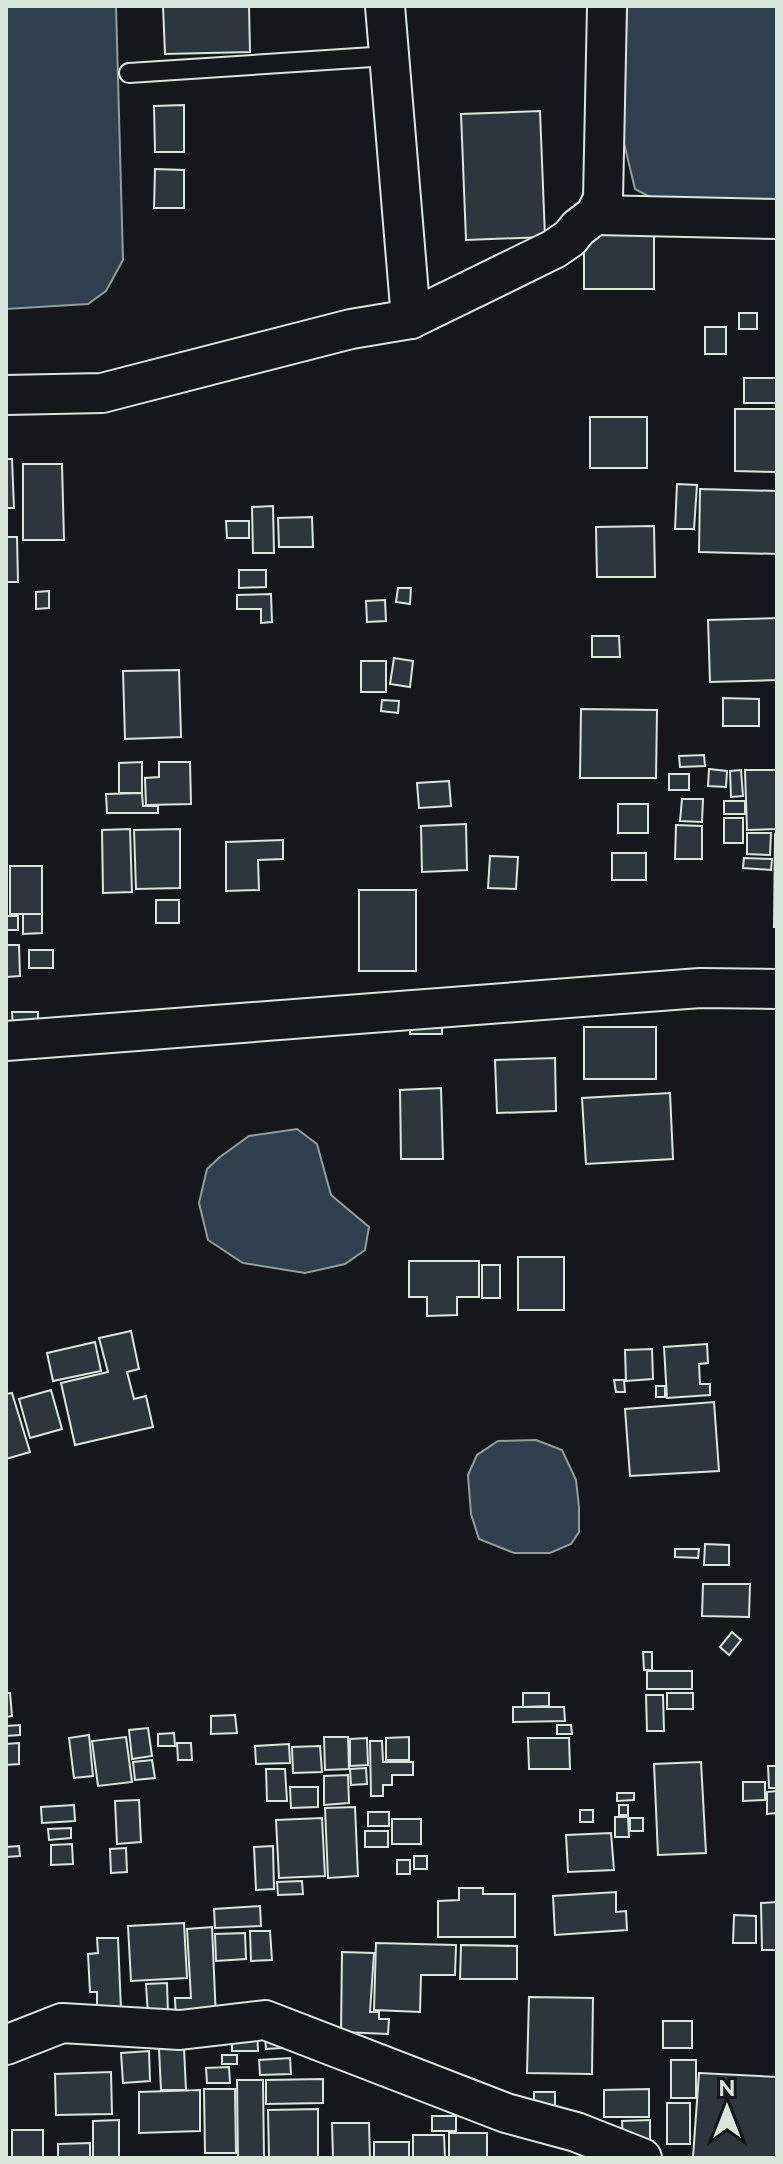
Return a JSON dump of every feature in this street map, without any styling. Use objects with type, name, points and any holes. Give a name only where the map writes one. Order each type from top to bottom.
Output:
[{"type":"street","points":[[385,6],[411,319]]},
{"type":"street","points":[[6,395],[102,393],[351,329],[411,319],[554,249],[595,215],[603,199],[607,6]]},
{"type":"street","points":[[595,215],[777,219]]},
{"type":"street","points":[[6,1041],[700,988],[777,989]]},
{"type":"street","points":[[6,2045],[62,2023],[180,2030],[265,2020],[506,2113],[576,2132],[642,2158]]},
{"type":"lane","points":[[129,73],[388,56]]},
{"type":"water","points":[[6,6],[116,6],[123,260],[106,291],[88,304],[6,309]]},
{"type":"water","points":[[627,6],[777,6],[777,207],[665,205],[635,189],[623,139]]},
{"type":"water","points":[[297,1129],[317,1144],[331,1195],[369,1227],[365,1250],[345,1264],[305,1273],[243,1263],[208,1240],[199,1203],[207,1169],[249,1136]]},
{"type":"water","points":[[536,1440],[562,1450],[576,1480],[579,1532],[571,1544],[550,1553],[514,1553],[479,1539],[471,1514],[468,1475],[477,1455],[498,1441]]},
{"type":"building","points":[[163,6],[249,6],[250,52],[165,54]]},
{"type":"building","points":[[184,105],[184,152],[155,152],[154,106]]},
{"type":"building","points":[[540,111],[545,237],[466,240],[461,114]]},
{"type":"building","points":[[155,169],[184,170],[184,208],[154,208]]},
{"type":"building","points":[[584,235],[654,235],[654,289],[584,289]]},
{"type":"building","points":[[739,313],[757,313],[757,329],[739,329]]},
{"type":"building","points":[[705,327],[726,327],[726,354],[705,354]]},
{"type":"building","points":[[744,378],[777,378],[777,403],[744,403]]},
{"type":"building","points":[[735,409],[777,409],[777,472],[735,471]]},
{"type":"building","points":[[590,417],[647,417],[647,468],[590,468]]},
{"type":"building","points":[[6,459],[12,459],[14,508],[6,508]]},
{"type":"building","points":[[23,464],[62,464],[64,540],[23,540]]},
{"type":"building","points":[[677,484],[697,485],[694,529],[675,529]]},
{"type":"building","points":[[700,489],[777,491],[777,554],[699,552]]},
{"type":"building","points":[[273,506],[274,553],[253,553],[252,507]]},
{"type":"building","points":[[312,517],[313,547],[279,547],[278,518]]},
{"type":"building","points":[[226,521],[249,521],[249,538],[227,538]]},
{"type":"building","points":[[654,526],[655,577],[597,577],[596,527]]},
{"type":"building","points":[[6,537],[17,537],[18,582],[6,582]]},
{"type":"building","points":[[239,570],[266,570],[266,587],[239,588]]},
{"type":"building","points":[[398,588],[411,588],[410,604],[396,602]]},
{"type":"building","points":[[49,591],[49,608],[36,609],[36,592]]},
{"type":"building","points":[[271,594],[272,622],[261,623],[261,609],[237,609],[237,595]]},
{"type":"building","points":[[385,600],[386,621],[367,622],[366,601]]},
{"type":"building","points":[[777,618],[777,680],[710,682],[708,620]]},
{"type":"building","points":[[592,636],[619,636],[620,657],[592,657]]},
{"type":"building","points":[[394,658],[413,661],[410,687],[390,684]]},
{"type":"building","points":[[361,661],[386,661],[386,692],[361,692]]},
{"type":"building","points":[[179,670],[181,737],[125,739],[123,671]]},
{"type":"building","points":[[723,698],[759,699],[759,726],[723,726]]},
{"type":"building","points":[[382,700],[399,701],[398,713],[381,711]]},
{"type":"building","points":[[581,709],[657,710],[656,778],[580,778]]},
{"type":"building","points":[[704,755],[705,766],[680,767],[679,756]]},
{"type":"building","points":[[142,762],[142,793],[119,793],[119,763]]},
{"type":"building","points":[[159,762],[190,762],[191,804],[146,805],[145,778],[159,777]]},
{"type":"building","points":[[709,769],[727,771],[726,787],[708,786]]},
{"type":"building","points":[[741,770],[743,796],[731,797],[730,771]]},
{"type":"building","points":[[745,770],[777,770],[777,829],[747,830]]},
{"type":"building","points":[[669,774],[689,774],[689,790],[669,790]]},
{"type":"building","points":[[449,781],[451,806],[419,808],[417,783]]},
{"type":"building","points":[[142,793],[143,806],[158,806],[158,813],[107,813],[106,794]]},
{"type":"building","points":[[682,799],[703,799],[702,822],[680,821]]},
{"type":"building","points":[[724,801],[745,801],[745,814],[724,814]]},
{"type":"building","points":[[618,804],[648,804],[648,833],[618,833]]},
{"type":"building","points":[[724,818],[743,818],[743,843],[724,843]]},
{"type":"building","points":[[466,824],[467,870],[422,872],[421,826]]},
{"type":"building","points":[[676,825],[702,826],[702,859],[675,859]]},
{"type":"building","points":[[130,829],[132,892],[103,893],[102,830]]},
{"type":"building","points":[[180,829],[180,888],[136,889],[134,830]]},
{"type":"building","points":[[747,833],[771,833],[770,855],[747,854]]},
{"type":"building","points":[[777,834],[777,927],[774,927]]},
{"type":"building","points":[[283,840],[283,859],[258,860],[259,890],[226,891],[226,842]]},
{"type":"building","points":[[612,853],[646,853],[646,880],[612,880]]},
{"type":"building","points":[[490,856],[518,857],[516,889],[488,888]]},
{"type":"building","points":[[744,858],[772,859],[771,870],[743,868]]},
{"type":"building","points":[[10,866],[42,866],[42,914],[10,914]]},
{"type":"building","points":[[359,890],[416,890],[416,971],[359,971]]},
{"type":"building","points":[[156,900],[179,900],[179,923],[156,923]]},
{"type":"building","points":[[23,914],[42,914],[42,933],[23,934]]},
{"type":"building","points":[[6,916],[18,916],[18,930],[6,930]]},
{"type":"building","points":[[6,945],[19,945],[20,976],[6,977]]},
{"type":"building","points":[[29,950],[53,950],[53,968],[29,968]]},
{"type":"building","points":[[12,1012],[38,1012],[38,1028],[13,1028]]},
{"type":"building","points":[[410,1017],[442,1018],[442,1034],[410,1034]]},
{"type":"building","points":[[584,1027],[656,1027],[656,1079],[584,1079]]},
{"type":"building","points":[[555,1058],[556,1111],[497,1113],[495,1060]]},
{"type":"building","points":[[441,1088],[443,1159],[401,1159],[400,1090]]},
{"type":"building","points":[[670,1093],[673,1159],[586,1164],[582,1098]]},
{"type":"building","points":[[518,1257],[564,1257],[564,1310],[518,1310]]},
{"type":"building","points":[[409,1261],[479,1261],[479,1297],[457,1297],[457,1315],[427,1316],[427,1297],[409,1297]]},
{"type":"building","points":[[482,1265],[500,1265],[500,1298],[482,1298]]},
{"type":"building","points":[[131,1331],[139,1369],[127,1372],[134,1399],[146,1396],[153,1427],[75,1445],[61,1383],[108,1372],[99,1338]]},
{"type":"building","points":[[95,1342],[101,1371],[53,1381],[47,1353]]},
{"type":"building","points":[[707,1344],[708,1363],[699,1364],[700,1384],[710,1384],[710,1395],[667,1398],[664,1347]]},
{"type":"building","points":[[652,1349],[653,1379],[626,1381],[625,1350]]},
{"type":"building","points":[[614,1380],[624,1380],[625,1392],[616,1392]]},
{"type":"building","points":[[656,1386],[665,1386],[665,1397],[656,1397]]},
{"type":"building","points":[[51,1390],[62,1429],[30,1438],[19,1399]]},
{"type":"building","points":[[12,1393],[30,1452],[6,1459],[6,1394]]},
{"type":"building","points":[[714,1402],[719,1471],[630,1476],[625,1409]]},
{"type":"building","points":[[705,1544],[729,1545],[729,1565],[704,1565]]},
{"type":"building","points":[[675,1549],[699,1549],[698,1558],[675,1557]]},
{"type":"building","points":[[703,1584],[750,1584],[749,1617],[702,1616]]},
{"type":"building","points":[[732,1632],[741,1640],[729,1655],[720,1647]]},
{"type":"building","points":[[643,1652],[652,1652],[652,1670],[644,1670]]},
{"type":"building","points":[[647,1671],[692,1671],[692,1689],[647,1689]]},
{"type":"building","points":[[6,1693],[10,1693],[12,1716],[6,1717]]},
{"type":"building","points":[[523,1693],[549,1693],[549,1706],[523,1707]]},
{"type":"building","points":[[667,1693],[693,1693],[693,1709],[667,1709]]},
{"type":"building","points":[[646,1695],[663,1695],[664,1731],[647,1731]]},
{"type":"building","points":[[513,1707],[564,1707],[565,1721],[513,1722]]},
{"type":"building","points":[[235,1715],[237,1733],[211,1734],[211,1716]]},
{"type":"building","points":[[20,1725],[20,1735],[6,1736],[6,1726]]},
{"type":"building","points":[[557,1725],[571,1725],[572,1734],[557,1734]]},
{"type":"building","points":[[148,1728],[152,1756],[132,1759],[129,1730]]},
{"type":"building","points":[[174,1733],[175,1746],[158,1746],[158,1734]]},
{"type":"building","points":[[89,1735],[93,1776],[74,1778],[69,1738]]},
{"type":"building","points":[[126,1737],[132,1782],[98,1786],[92,1741]]},
{"type":"building","points":[[324,1737],[348,1737],[349,1769],[325,1770]]},
{"type":"building","points":[[409,1737],[409,1760],[386,1760],[386,1738]]},
{"type":"building","points":[[367,1738],[368,1765],[350,1766],[350,1739]]},
{"type":"building","points":[[528,1738],[569,1738],[570,1769],[529,1769]]},
{"type":"building","points":[[370,1741],[382,1741],[383,1762],[413,1762],[413,1775],[392,1775],[392,1785],[383,1785],[383,1796],[371,1796]]},
{"type":"building","points":[[19,1743],[19,1764],[6,1765],[6,1744]]},
{"type":"building","points":[[177,1743],[191,1743],[192,1760],[178,1760]]},
{"type":"building","points":[[289,1744],[290,1763],[256,1764],[255,1746]]},
{"type":"building","points":[[320,1746],[322,1772],[293,1773],[292,1747]]},
{"type":"building","points":[[152,1760],[155,1778],[135,1780],[133,1762]]},
{"type":"building","points":[[701,1762],[706,1853],[658,1855],[654,1764]]},
{"type":"building","points":[[768,1766],[777,1766],[777,1788],[769,1788]]},
{"type":"building","points":[[366,1768],[367,1784],[351,1785],[350,1769]]},
{"type":"building","points":[[266,1769],[285,1769],[287,1801],[267,1801]]},
{"type":"building","points":[[348,1775],[349,1803],[324,1805],[324,1776]]},
{"type":"building","points":[[743,1782],[765,1782],[765,1800],[743,1801]]},
{"type":"building","points":[[290,1787],[318,1787],[318,1807],[291,1808]]},
{"type":"building","points":[[777,1791],[777,1813],[767,1814],[767,1792]]},
{"type":"building","points":[[617,1793],[634,1793],[634,1800],[617,1801]]},
{"type":"building","points":[[139,1800],[141,1842],[117,1844],[115,1801]]},
{"type":"building","points":[[74,1805],[75,1821],[42,1823],[41,1807]]},
{"type":"building","points":[[619,1805],[628,1805],[628,1815],[619,1815]]},
{"type":"building","points":[[355,1807],[358,1876],[328,1878],[325,1808]]},
{"type":"building","points":[[580,1810],[593,1810],[593,1822],[580,1822]]},
{"type":"building","points":[[368,1812],[389,1812],[389,1826],[368,1826]]},
{"type":"building","points":[[615,1817],[628,1817],[629,1837],[615,1837]]},
{"type":"building","points":[[322,1818],[325,1876],[279,1878],[276,1820]]},
{"type":"building","points":[[630,1818],[643,1818],[643,1831],[630,1831]]},
{"type":"building","points":[[392,1819],[421,1819],[421,1844],[392,1844]]},
{"type":"building","points":[[71,1828],[71,1838],[49,1840],[48,1829]]},
{"type":"building","points":[[365,1831],[388,1831],[388,1847],[365,1847]]},
{"type":"building","points":[[611,1833],[614,1870],[568,1872],[566,1835]]},
{"type":"building","points":[[72,1844],[73,1864],[51,1865],[51,1845]]},
{"type":"building","points":[[19,1846],[20,1856],[6,1857],[6,1847]]},
{"type":"building","points":[[273,1846],[274,1889],[256,1890],[254,1847]]},
{"type":"building","points":[[126,1848],[127,1872],[111,1873],[110,1849]]},
{"type":"building","points":[[414,1856],[427,1856],[427,1869],[414,1869]]},
{"type":"building","points":[[397,1860],[410,1860],[410,1874],[397,1874]]},
{"type":"building","points":[[302,1881],[303,1894],[278,1895],[277,1882]]},
{"type":"building","points":[[459,1888],[483,1888],[483,1894],[515,1894],[515,1937],[438,1937],[438,1901],[459,1900]]},
{"type":"building","points":[[616,1892],[616,1912],[626,1911],[627,1930],[555,1935],[553,1896]]},
{"type":"building","points":[[777,1902],[777,1950],[762,1950],[761,1903]]},
{"type":"building","points":[[260,1906],[261,1926],[215,1928],[214,1909]]},
{"type":"building","points":[[734,1915],[756,1916],[756,1943],[733,1943]]},
{"type":"building","points":[[184,1923],[187,1978],[131,1981],[128,1926]]},
{"type":"building","points":[[212,1927],[216,2019],[176,2021],[175,1998],[191,1998],[187,1929]]},
{"type":"building","points":[[250,1931],[270,1931],[272,1960],[251,1961]]},
{"type":"building","points":[[245,1933],[246,1959],[216,1961],[215,1934]]},
{"type":"building","points":[[97,1938],[118,1938],[121,2010],[97,2012],[97,1992],[90,1992],[88,1954],[98,1953]]},
{"type":"building","points":[[376,1943],[456,1945],[455,1975],[421,1975],[420,2012],[374,2010]]},
{"type":"building","points":[[461,1945],[517,1946],[517,1979],[460,1979]]},
{"type":"building","points":[[342,1952],[374,1953],[370,2012],[379,2012],[379,2019],[389,2019],[388,2034],[341,2032]]},
{"type":"building","points":[[167,1983],[168,2014],[148,2015],[146,1984]]},
{"type":"building","points":[[529,1997],[593,1998],[592,2074],[527,2073]]},
{"type":"building","points":[[663,2021],[692,2021],[692,2048],[663,2048]]},
{"type":"building","points":[[257,2026],[258,2051],[232,2051],[232,2028]]},
{"type":"building","points":[[281,2036],[282,2048],[266,2049],[265,2037]]},
{"type":"building","points":[[184,2048],[186,2090],[161,2090],[159,2049]]},
{"type":"building","points":[[149,2051],[150,2081],[123,2083],[121,2053]]},
{"type":"building","points":[[222,2055],[237,2055],[237,2064],[222,2064]]},
{"type":"building","points":[[290,2058],[291,2074],[260,2075],[259,2060]]},
{"type":"building","points":[[671,2060],[696,2060],[696,2098],[671,2098]]},
{"type":"building","points":[[229,2067],[230,2083],[207,2083],[206,2068]]},
{"type":"building","points":[[111,2072],[112,2114],[56,2115],[55,2074]]},
{"type":"building","points":[[699,2073],[777,2077],[777,2158],[693,2157]]},
{"type":"building","points":[[323,2079],[323,2103],[266,2104],[266,2080]]},
{"type":"building","points":[[237,2080],[263,2080],[264,2158],[238,2158]]},
{"type":"building","points":[[204,2089],[235,2089],[236,2153],[205,2153]]},
{"type":"building","points":[[649,2089],[649,2117],[604,2117],[604,2090]]},
{"type":"building","points":[[200,2090],[200,2131],[139,2133],[139,2092]]},
{"type":"building","points":[[534,2092],[555,2092],[555,2112],[534,2112]]},
{"type":"building","points":[[667,2103],[690,2103],[690,2144],[667,2144]]},
{"type":"building","points":[[318,2109],[318,2158],[269,2158],[268,2110]]},
{"type":"building","points":[[432,2116],[456,2116],[456,2131],[432,2131]]},
{"type":"building","points":[[119,2120],[119,2157],[93,2158],[93,2121]]},
{"type":"building","points":[[650,2120],[650,2140],[623,2140],[622,2121]]},
{"type":"building","points":[[332,2123],[369,2123],[370,2158],[333,2158]]},
{"type":"building","points":[[12,2130],[43,2130],[43,2158],[12,2158]]},
{"type":"building","points":[[449,2133],[487,2133],[487,2158],[449,2158]]},
{"type":"building","points":[[413,2135],[444,2135],[445,2158],[413,2158]]},
{"type":"building","points":[[374,2142],[409,2142],[409,2158],[374,2158]]},
{"type":"building","points":[[90,2143],[90,2158],[58,2158],[58,2144]]}]
